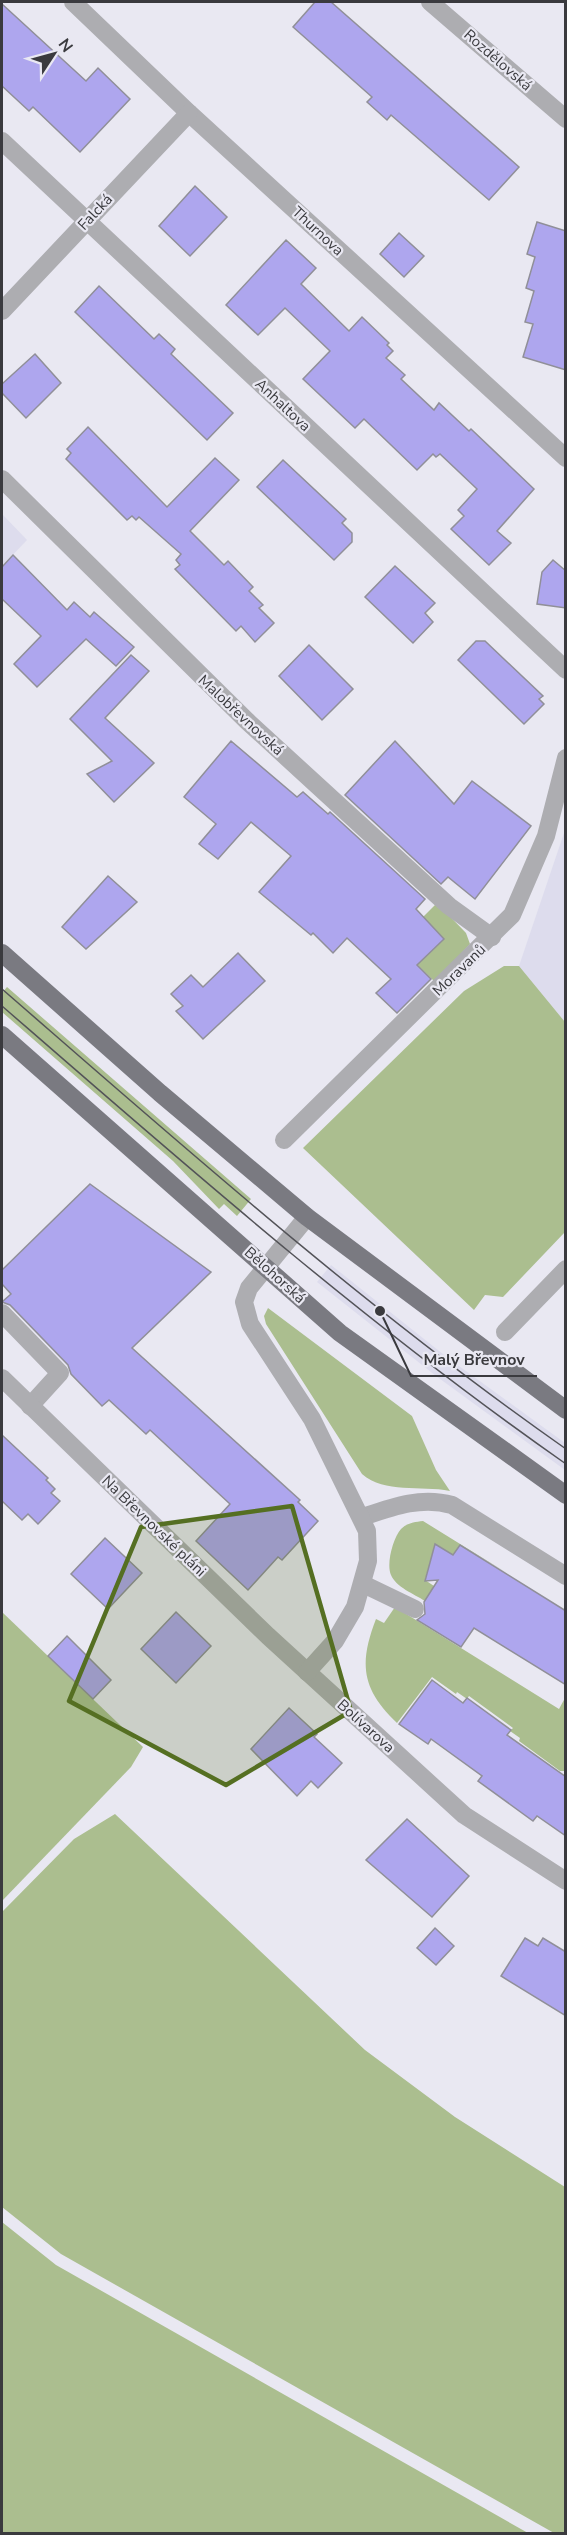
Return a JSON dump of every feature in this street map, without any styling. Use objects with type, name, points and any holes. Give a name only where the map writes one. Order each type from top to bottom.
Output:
[{"type":"main road","points":[[2,953],[160,1093],[307,1217],[566,1410]]},
{"type":"main road","name":"Bělohorská","points":[[2,1035],[340,1333],[566,1495]]},
{"type":"street","name":"Thurnova","points":[[73,2],[189,113],[566,458]]},
{"type":"street","name":"Rozdělovská","points":[[430,2],[566,119]]},
{"type":"street","name":"Falcká","points":[[2,311],[189,113]]},
{"type":"street","name":"Anhaltova","points":[[2,141],[566,670]]},
{"type":"street","name":"Malobřevnovská","points":[[2,480],[247,722],[448,906],[492,938]]},
{"type":"street","name":"Moravanů","points":[[284,1140],[492,938],[512,915],[546,836],[566,758]]},
{"type":"street","points":[[307,1217],[246,1293],[244,1302],[245,1314],[312,1419],[363,1517],[369,1546],[363,1584],[356,1607],[335,1641],[307,1672]]},
{"type":"street","points":[[505,1332],[566,1269]]},
{"type":"street","points":[[2,1313],[60,1373],[30,1406]]},
{"type":"street","name":"Na Břevnovské pláni","points":[[2,1378],[307,1672]]},
{"type":"street","points":[[363,1517],[397,1505],[435,1500],[452,1504],[566,1576]]},
{"type":"street","points":[[363,1584],[415,1609]]},
{"type":"street","name":"Bolívarova","points":[[307,1672],[464,1815],[566,1881]]},
{"type":"highlighted area","points":[[292,1506],[351,1711],[226,1785],[69,1701],[141,1527]]},
{"type":"shaded area","points":[[2,514],[27,540],[2,566]]},
{"type":"shaded area","points":[[565,830],[565,1022],[519,966]]},
{"type":"shaded area","points":[[331,1265],[448,1358],[565,1443],[565,1470],[436,1376],[317,1282]]},
{"type":"green space","points":[[437,903],[466,933],[470,944],[435,982],[396,944]],"holes":[[[425,919],[444,939],[433,950],[414,929]]]},
{"type":"green space","points":[[504,966],[519,966],[565,1022],[565,1232],[503,1297],[485,1295],[474,1310],[303,1148],[464,991]]},
{"type":"green space","points":[[7,987],[251,1199],[237,1216],[224,1204],[219,1209],[173,1161],[2,1012],[2,993]]},
{"type":"green space","points":[[268,1308],[412,1416],[436,1470],[450,1491],[392,1487],[371,1480],[362,1474],[266,1324],[264,1316]]},
{"type":"green space","points":[[423,1521],[507,1573],[460,1545],[453,1555],[435,1544],[425,1580],[434,1586],[425,1601],[406,1590],[391,1575],[389,1564],[391,1551],[401,1529],[411,1523]]},
{"type":"green space","points":[[395,1607],[559,1709],[565,1698],[565,1771],[560,1771],[519,1741],[520,1738],[510,1731],[513,1728],[469,1696],[467,1699],[457,1692],[456,1694],[432,1677],[397,1723],[376,1699],[370,1687],[366,1662],[367,1649],[376,1619],[384,1623]]},
{"type":"green space","points":[[2,1612],[143,1747],[131,1767],[2,1901]]},
{"type":"green space","points":[[115,1814],[365,2050],[455,2117],[565,2187],[565,2533],[554,2533],[61,2254],[2,2207],[2,1912],[74,1839]]},
{"type":"green space","points":[[2,2222],[56,2265],[528,2533],[2,2533]]},
{"type":"building","points":[[315,2],[331,2],[519,167],[489,200],[391,115],[387,120],[367,102],[372,97],[293,27]]},
{"type":"building","points":[[2,4],[86,81],[98,68],[130,99],[80,152],[33,107],[29,111],[2,86]]},
{"type":"building","points":[[195,186],[227,217],[190,256],[159,226]]},
{"type":"building","points":[[537,222],[566,231],[566,370],[523,357],[533,324],[525,322],[534,291],[526,288],[535,257],[527,254]]},
{"type":"building","points":[[399,233],[424,256],[404,277],[380,254]]},
{"type":"building","points":[[286,240],[316,268],[301,284],[349,331],[362,317],[389,343],[387,345],[393,351],[386,358],[405,375],[401,379],[434,410],[439,403],[469,431],[471,429],[534,489],[497,531],[511,543],[489,565],[451,529],[464,516],[458,510],[477,489],[440,454],[436,457],[433,454],[417,470],[364,419],[355,428],[303,379],[330,351],[285,308],[258,335],[226,305]]},
{"type":"building","points":[[99,286],[154,339],[159,334],[175,349],[171,354],[233,413],[207,440],[75,312]]},
{"type":"building","points":[[35,354],[61,383],[26,418],[2,393],[2,384]]},
{"type":"building","points":[[88,427],[167,507],[215,458],[239,480],[190,531],[224,565],[228,561],[253,587],[249,591],[263,605],[259,608],[274,623],[255,642],[241,626],[236,631],[175,569],[180,565],[176,560],[181,554],[139,517],[136,520],[132,516],[127,520],[66,459],[71,453],[67,449]]},
{"type":"building","points":[[283,460],[346,519],[342,523],[352,533],[352,542],[334,560],[257,487]]},
{"type":"building","points":[[13,555],[67,610],[74,602],[90,617],[94,612],[134,647],[116,666],[86,639],[37,687],[14,664],[41,636],[2,599],[2,567]]},
{"type":"building","points":[[553,560],[566,571],[566,608],[537,604],[542,572]]},
{"type":"building","points":[[395,566],[435,603],[425,613],[433,622],[413,643],[365,597]]},
{"type":"building","points":[[476,641],[485,641],[543,696],[539,699],[544,704],[524,724],[458,660]]},
{"type":"building","points":[[309,645],[353,689],[322,720],[279,676]]},
{"type":"building","points":[[131,655],[149,671],[105,718],[154,763],[114,802],[87,774],[112,761],[70,719]]},
{"type":"building","points":[[231,741],[297,797],[303,792],[328,814],[330,812],[425,899],[416,909],[444,939],[417,965],[431,979],[397,1013],[376,993],[391,979],[347,938],[333,953],[313,933],[311,935],[259,892],[291,856],[251,822],[218,859],[199,844],[216,824],[184,797]]},
{"type":"building","points":[[395,741],[454,804],[472,781],[531,826],[475,899],[448,877],[441,884],[345,795]]},
{"type":"building","points":[[108,876],[137,902],[86,949],[62,927]]},
{"type":"building","points":[[238,953],[265,981],[203,1039],[176,1011],[183,1006],[171,994],[191,975],[203,987]]},
{"type":"building","points":[[90,1184],[211,1272],[132,1348],[300,1500],[298,1502],[318,1521],[282,1560],[278,1557],[248,1590],[196,1541],[230,1504],[150,1430],[146,1434],[109,1400],[102,1406],[71,1374],[68,1365],[10,1305],[2,1302],[11,1294],[2,1284],[2,1270]]},
{"type":"building","points":[[2,1435],[48,1478],[46,1480],[55,1489],[51,1493],[60,1501],[38,1524],[28,1514],[22,1520],[2,1501]]},
{"type":"building","points":[[105,1538],[142,1573],[108,1609],[71,1574]]},
{"type":"building","points":[[435,1544],[453,1555],[460,1545],[566,1611],[566,1685],[474,1628],[461,1647],[417,1620],[425,1614],[424,1602],[438,1580],[425,1581]]},
{"type":"building","points":[[176,1612],[211,1646],[176,1683],[141,1649]]},
{"type":"building","points":[[67,1636],[111,1680],[93,1699],[48,1656]]},
{"type":"building","points":[[432,1680],[463,1703],[467,1698],[511,1730],[507,1735],[566,1777],[566,1836],[537,1816],[533,1821],[478,1781],[482,1776],[431,1739],[428,1744],[399,1724]]},
{"type":"building","points":[[289,1708],[317,1734],[314,1737],[342,1763],[318,1788],[311,1781],[297,1796],[251,1749]]},
{"type":"building","points":[[407,1819],[469,1876],[432,1917],[366,1860]]},
{"type":"building","points":[[435,1928],[454,1946],[436,1965],[417,1948]]},
{"type":"building","points":[[525,1938],[538,1946],[543,1938],[566,1952],[566,2016],[501,1976]]},
{"type":"tram line","points":[[2,989],[208,1168],[348,1284],[492,1396],[566,1449]]},
{"type":"tram line","points":[[2,1006],[208,1184],[348,1300],[492,1411],[566,1464]]},
{"type":"place","name":"Malý Břevnov","points":[[380,1311]]}]
